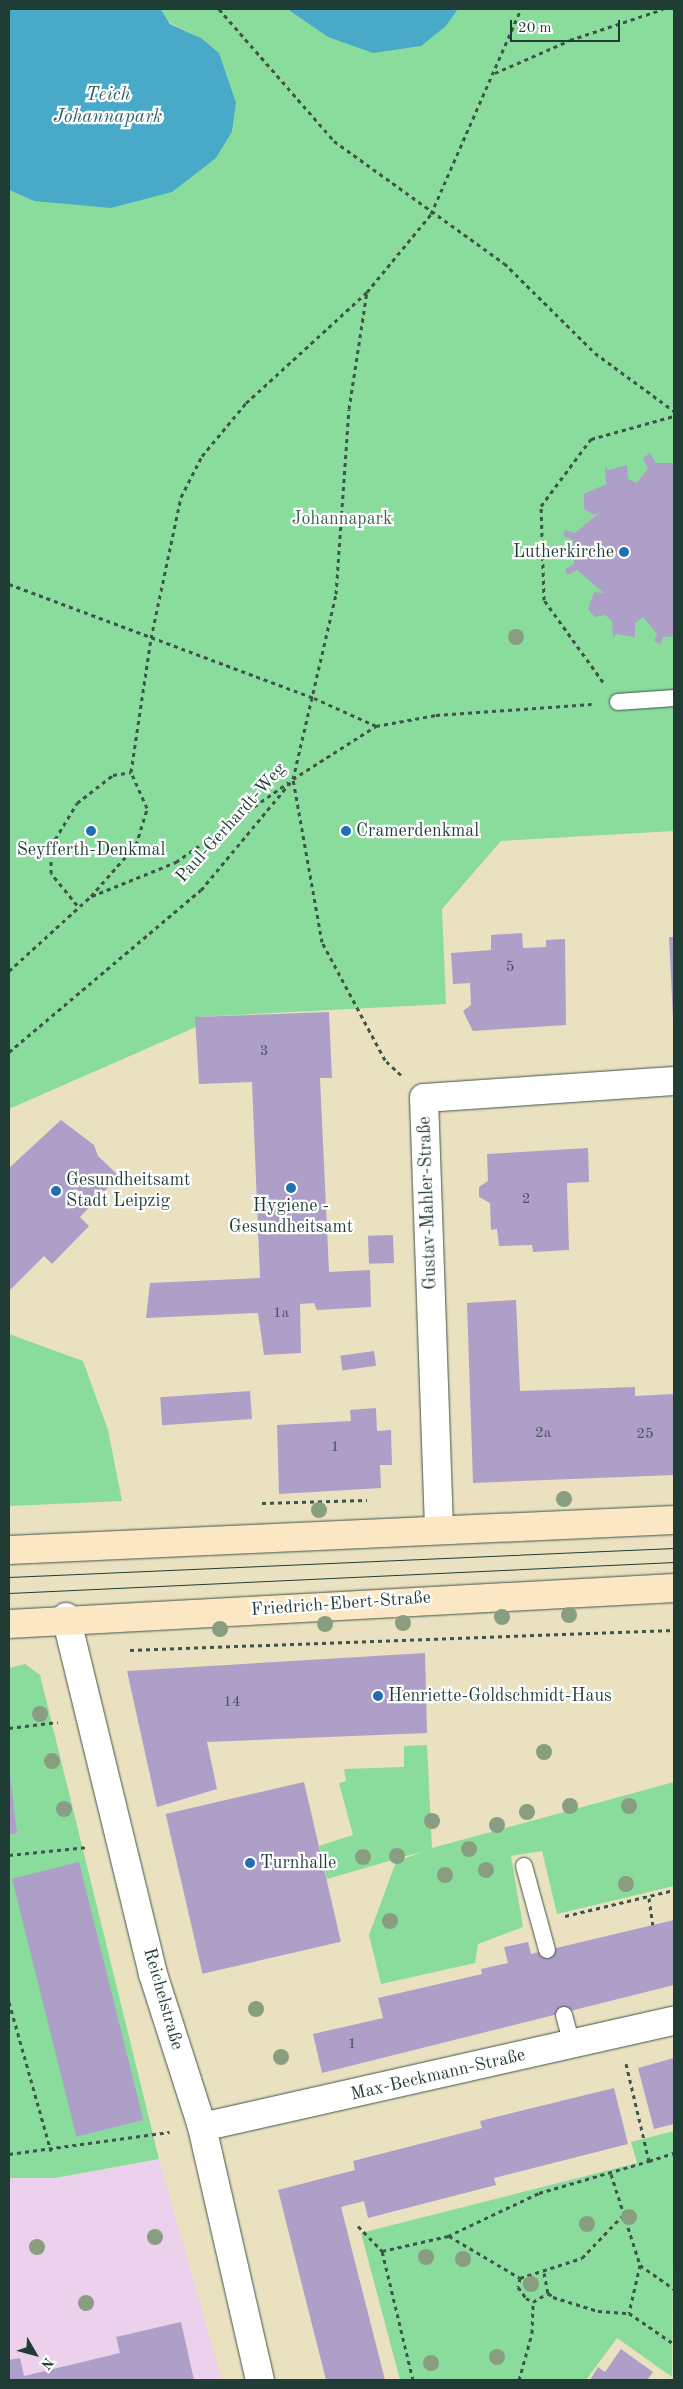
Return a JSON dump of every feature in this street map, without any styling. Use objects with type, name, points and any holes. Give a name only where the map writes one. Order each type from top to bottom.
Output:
[{"type":"main road","points":[[9,1550],[439,1528],[674,1520]]},
{"type":"main road","name":"Friedrich-Ebert-Straße","points":[[9,1624],[66,1617],[674,1588]]},
{"type":"street","name":"Gustav-Mahler-Straße","points":[[439,1528],[424,1098],[674,1082]]},
{"type":"street","name":"Reichelstraße","points":[[66,1617],[88,1718],[123,1843],[153,1974],[202,2127],[260,2380]]},
{"type":"street","name":"Max-Beckmann-Straße","points":[[202,2127],[674,2021]]},
{"type":"lane","points":[[618,702],[674,698]]},
{"type":"lane","points":[[524,1866],[547,1950]]},
{"type":"lane","points":[[564,2015],[572,2045]]},
{"type":"path","points":[[219,9],[334,141],[431,214],[504,263],[595,353],[674,411]]},
{"type":"path","points":[[9,971],[77,906],[91,896],[136,845],[147,808],[131,772],[152,638],[181,497],[202,456],[246,403],[367,292],[431,214],[521,9]]},
{"type":"path","points":[[494,73],[570,40],[663,9]]},
{"type":"path","points":[[367,292],[349,409],[336,594],[314,698],[293,779],[322,942],[385,1060],[424,1098]]},
{"type":"path","points":[[618,702],[544,600],[541,506],[591,439],[674,416]]},
{"type":"path","points":[[9,584],[314,698],[376,726]]},
{"type":"path","name":"Paul-Gerhardt-Weg","points":[[9,1052],[201,890],[293,779],[376,726],[436,715],[618,702]]},
{"type":"path","points":[[77,906],[51,873],[51,846],[77,803],[113,775],[131,772]]},
{"type":"path","points":[[91,896],[176,862],[293,779]]},
{"type":"path","points":[[132,1653],[674,1630]]},
{"type":"path","points":[[9,1728],[88,1718]]},
{"type":"path","points":[[9,1855],[123,1843]]},
{"type":"path","points":[[539,1921],[649,1898],[674,1890]]},
{"type":"path","points":[[649,1898],[654,1925]]},
{"type":"path","points":[[9,2002],[51,2151]]},
{"type":"path","points":[[618,2034],[649,2161]]},
{"type":"path","points":[[9,2154],[51,2151],[202,2127]]},
{"type":"path","points":[[382,2252],[448,2236],[539,2193],[611,2174],[674,2153]]},
{"type":"path","points":[[611,2174],[621,2217],[640,2265],[674,2289]]},
{"type":"path","points":[[520,2278],[530,2272],[544,2273],[582,2258],[621,2217]]},
{"type":"path","points":[[358,2226],[382,2252],[413,2380]]},
{"type":"path","points":[[448,2236],[520,2278]]},
{"type":"path","points":[[629,2313],[640,2265]]},
{"type":"path","points":[[544,2273],[548,2293]]},
{"type":"path","points":[[520,2278],[520,2292],[533,2302]]},
{"type":"path","points":[[548,2293],[572,2306],[629,2313],[674,2344]]},
{"type":"path","points":[[533,2302],[548,2293]]},
{"type":"path","points":[[519,2380],[532,2333],[533,2302]]},
{"type":"shaded area","points":[[159,2159],[222,2380],[9,2380],[9,2178],[55,2178]]},
{"type":"green space","name":"Johannapark","points":[[161,9],[287,9],[328,37],[446,26],[458,9],[674,9],[674,831],[501,841],[442,909],[446,1004],[196,1017],[196,1027],[9,1109],[9,190],[34,201],[216,158],[232,132],[236,103],[201,38],[170,23]]},
{"type":"green space","points":[[9,1334],[83,1361],[108,1430],[122,1501],[9,1506]]},
{"type":"green space","points":[[25,1664],[40,1675],[159,2159],[55,2178],[9,2178],[9,1668]]},
{"type":"green space","points":[[427,1745],[432,1848],[674,1782],[674,1886],[557,1914],[542,1851],[511,1856],[523,1927],[478,1944],[475,1963],[381,1984],[369,1935],[396,1862],[424,1851],[327,1879],[319,1846],[353,1835],[339,1783],[346,1781],[344,1769],[404,1767],[404,1746]]},
{"type":"green space","points":[[674,2131],[672,2377],[617,2338],[586,2380],[400,2380],[361,2233],[637,2163],[631,2142]]},
{"type":"water","name":"Teich Johannapark","points":[[9,9],[161,9],[170,24],[201,38],[219,53],[236,103],[232,132],[216,158],[172,192],[111,208],[34,201],[9,190]]},
{"type":"water","points":[[287,9],[458,9],[446,26],[421,46],[373,53],[328,37]]},
{"type":"building","name":"Lutherkirche","points":[[650,453],[656,463],[674,463],[674,636],[663,637],[660,644],[654,641],[657,634],[643,617],[635,623],[635,637],[616,634],[613,638],[612,621],[605,615],[595,617],[588,609],[594,592],[604,593],[577,570],[567,575],[565,569],[574,564],[573,540],[563,536],[565,530],[575,533],[601,511],[594,515],[584,509],[584,494],[606,484],[605,466],[609,470],[627,465],[628,479],[637,483],[648,468],[643,458]]},
{"type":"building","points":[[522,933],[523,948],[546,947],[546,940],[565,939],[566,1025],[473,1031],[463,1011],[471,1005],[470,983],[453,984],[451,953],[491,950],[491,935]]},
{"type":"building","points":[[669,937],[674,937],[674,1019],[673,1019]]},
{"type":"building","points":[[329,1012],[332,1078],[320,1078],[329,1272],[370,1270],[371,1307],[317,1310],[314,1303],[300,1304],[301,1353],[264,1355],[258,1313],[146,1318],[150,1283],[260,1278],[252,1082],[199,1084],[195,1017]]},
{"type":"building","name":"Gesundheitsamt Stadt Leipzig","points":[[61,1120],[94,1145],[98,1156],[119,1176],[80,1217],[89,1226],[52,1264],[44,1256],[9,1291],[9,1168]]},
{"type":"building","points":[[588,1148],[589,1182],[567,1183],[569,1250],[533,1252],[532,1245],[499,1246],[497,1229],[491,1230],[490,1203],[479,1197],[479,1187],[488,1181],[487,1154]]},
{"type":"building","points":[[393,1235],[394,1263],[369,1264],[368,1236]]},
{"type":"building","points":[[516,1300],[520,1391],[635,1387],[635,1396],[674,1394],[674,1475],[473,1483],[467,1303]]},
{"type":"building","points":[[374,1351],[376,1366],[342,1371],[340,1356]]},
{"type":"building","points":[[250,1391],[252,1419],[162,1425],[160,1397]]},
{"type":"building","points":[[376,1408],[377,1431],[391,1430],[392,1465],[380,1465],[381,1488],[279,1494],[277,1425],[351,1421],[350,1410]]},
{"type":"building","points":[[425,1653],[427,1733],[207,1742],[217,1789],[157,1807],[127,1671]]},
{"type":"building","points":[[9,1766],[17,1833],[9,1834]]},
{"type":"building","name":"Turnhalle","points":[[304,1782],[341,1942],[203,1974],[166,1814]]},
{"type":"building","points":[[79,1862],[143,2120],[76,2137],[12,1879]]},
{"type":"building","points":[[674,1920],[674,1985],[322,2073],[313,2034],[383,2018],[378,1998],[482,1974],[481,1969],[508,1963],[504,1947],[528,1942],[531,1954]]},
{"type":"building","points":[[674,2058],[674,2124],[654,2129],[638,2068]]},
{"type":"building","points":[[614,2088],[628,2144],[494,2178],[496,2185],[368,2218],[364,2201],[341,2207],[385,2380],[326,2380],[278,2190],[355,2170],[353,2161],[482,2128],[480,2121]]},
{"type":"building","points":[[181,2322],[194,2380],[9,2380],[9,2360],[20,2358],[24,2376],[120,2353],[116,2337]]},
{"type":"building","points":[[621,2349],[653,2372],[647,2380],[590,2380],[598,2367],[605,2372]]},
{"type":"tram line","points":[[9,1577],[674,1548]]},
{"type":"tram line","points":[[9,1593],[674,1562]]},
{"type":"place","name":"Lutherkirche","points":[[624,552]]},
{"type":"place","name":"Seyfferth-Denkmal","points":[[91,831]]},
{"type":"place","name":"Cramerdenkmal","points":[[346,831]]},
{"type":"place","name":"Hygiene - Gesundheitsamt","points":[[291,1188]]},
{"type":"place","name":"Gesundheitsamt Stadt Leipzig","points":[[56,1191]]},
{"type":"place","name":"Henriette-Goldschmidt-Haus","points":[[378,1696]]},
{"type":"place","name":"Turnhalle","points":[[250,1863]]}]
